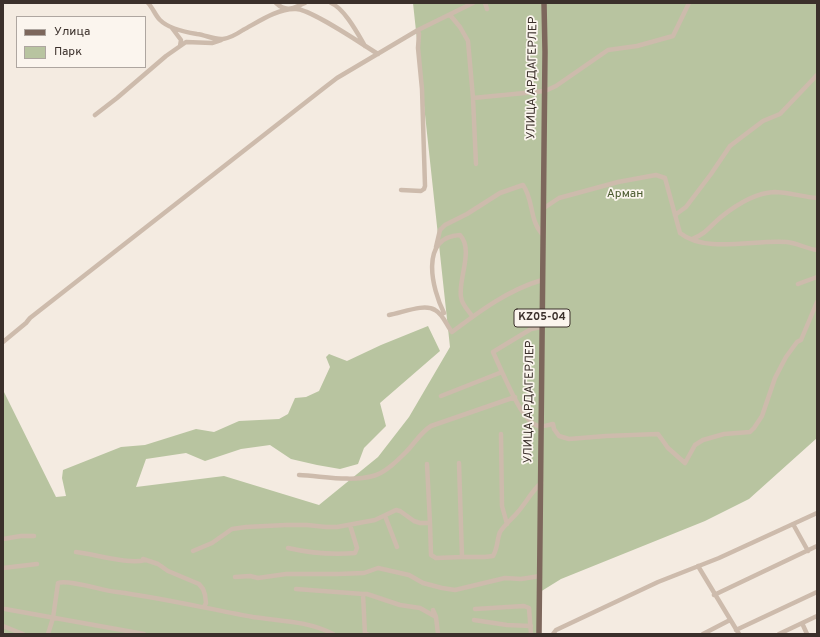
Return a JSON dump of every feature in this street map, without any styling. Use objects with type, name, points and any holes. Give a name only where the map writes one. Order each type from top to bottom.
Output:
[{"type":"main road","name":"УЛИЦА АРДАГЕРЛЕР","points":[[539,634],[545,91],[544,3]]},
{"type":"street","points":[[148,3],[160,20],[171,27],[210,38],[225,38]]},
{"type":"street","points":[[276,3],[282,8],[304,10],[378,54]]},
{"type":"street","points":[[95,115],[123,94],[166,56],[186,42],[212,42],[230,37],[270,16],[305,3]]},
{"type":"street","points":[[331,3],[336,5],[350,23],[366,48]]},
{"type":"street","points":[[3,342],[30,318],[337,78],[418,30],[473,3]]},
{"type":"street","points":[[485,3],[487,9]]},
{"type":"street","points":[[473,98],[545,91],[556,86],[608,50],[637,46],[673,36],[689,3]]},
{"type":"street","points":[[450,15],[460,27],[468,41]]},
{"type":"street","points":[[171,27],[181,40],[180,46]]},
{"type":"street","points":[[401,190],[421,191],[424,190],[425,186],[422,89],[418,48],[418,30]]},
{"type":"street","points":[[466,30],[473,98],[476,164]]},
{"type":"street","points":[[675,215],[686,207],[730,146],[763,121],[780,114],[817,75]]},
{"type":"street","points":[[544,208],[559,198],[570,194],[618,182],[656,175],[665,178],[680,233],[691,240],[723,244],[787,242],[817,250]]},
{"type":"street","points":[[444,313],[439,302],[432,277],[434,251],[440,230],[445,225],[467,214],[500,193],[523,185],[527,190],[538,230],[543,235]]},
{"type":"street","points":[[691,240],[707,231],[721,217],[734,208],[760,194],[779,192],[817,198]]},
{"type":"street","points":[[436,247],[452,235],[460,235],[464,239],[466,257],[460,291],[462,303],[472,316]]},
{"type":"street","points":[[798,284],[817,278]]},
{"type":"street","points":[[390,315],[425,307],[435,310],[452,332],[472,316],[512,292],[542,280]]},
{"type":"street","points":[[542,327],[531,329],[493,352],[515,397],[530,421],[541,426],[553,424],[554,429],[559,436],[569,439],[658,434],[668,448],[685,463],[695,445],[702,440],[724,434],[750,432],[754,428],[762,416],[775,378],[786,357],[797,342],[801,340],[817,302]]},
{"type":"street","points":[[441,396],[502,372]]},
{"type":"street","points":[[299,475],[351,478],[374,476],[387,469],[406,452],[420,434],[431,426],[515,397]]},
{"type":"street","points":[[501,434],[502,506],[507,524]]},
{"type":"street","points":[[459,463],[462,557]]},
{"type":"street","points":[[428,464],[431,556],[436,558],[493,556],[496,552],[499,534],[528,500],[533,490],[540,483]]},
{"type":"street","points":[[193,551],[235,529],[263,526],[307,525],[326,527],[350,525],[375,520],[396,510],[400,511],[414,521],[420,523],[430,523]]},
{"type":"street","points":[[553,634],[556,630],[611,604],[719,558],[817,513]]},
{"type":"street","points":[[385,516],[397,547]]},
{"type":"street","points":[[793,524],[808,551]]},
{"type":"street","points":[[288,548],[316,553],[355,553],[357,548],[350,525]]},
{"type":"street","points":[[3,539],[21,536],[34,536]]},
{"type":"street","points":[[714,595],[817,546]]},
{"type":"street","points":[[76,552],[135,562],[144,560],[158,564],[199,584],[203,588],[205,595],[206,604],[204,607]]},
{"type":"street","points":[[3,568],[37,564]]},
{"type":"street","points":[[698,566],[714,595],[738,632],[817,592]]},
{"type":"street","points":[[235,577],[250,576],[258,578],[286,574],[364,573],[378,568],[409,575],[423,582],[442,588],[455,590],[505,578],[521,579],[540,576]]},
{"type":"street","points":[[48,634],[53,618],[58,583],[61,582],[73,583],[110,592],[140,595],[253,617],[318,627],[333,634]]},
{"type":"street","points":[[296,589],[367,594],[400,605],[420,608],[436,617]]},
{"type":"street","points":[[363,594],[366,634]]},
{"type":"street","points":[[475,609],[524,606],[529,608],[531,634]]},
{"type":"street","points":[[6,609],[144,634]]},
{"type":"street","points":[[433,610],[436,617],[438,634]]},
{"type":"street","points":[[779,634],[817,616]]},
{"type":"street","points":[[474,620],[506,625],[531,626]]},
{"type":"street","points":[[703,634],[730,620]]},
{"type":"street","points":[[802,623],[807,634]]},
{"type":"street","points":[[3,626],[23,634]]},
{"type":"green space","name":"Арман","points":[[413,3],[817,3],[817,438],[749,499],[705,521],[561,579],[540,592],[539,634],[3,634],[3,390],[56,497],[66,496],[62,478],[63,470],[121,447],[145,445],[196,429],[214,432],[239,421],[279,419],[288,414],[295,398],[306,397],[319,391],[330,367],[326,357],[329,354],[347,361],[381,345],[428,326],[440,351],[380,403],[386,426],[364,448],[358,464],[340,469],[317,465],[291,459],[270,445],[241,449],[205,461],[186,453],[146,459],[136,487],[224,476],[319,505],[378,457],[409,417],[450,347]]}]
